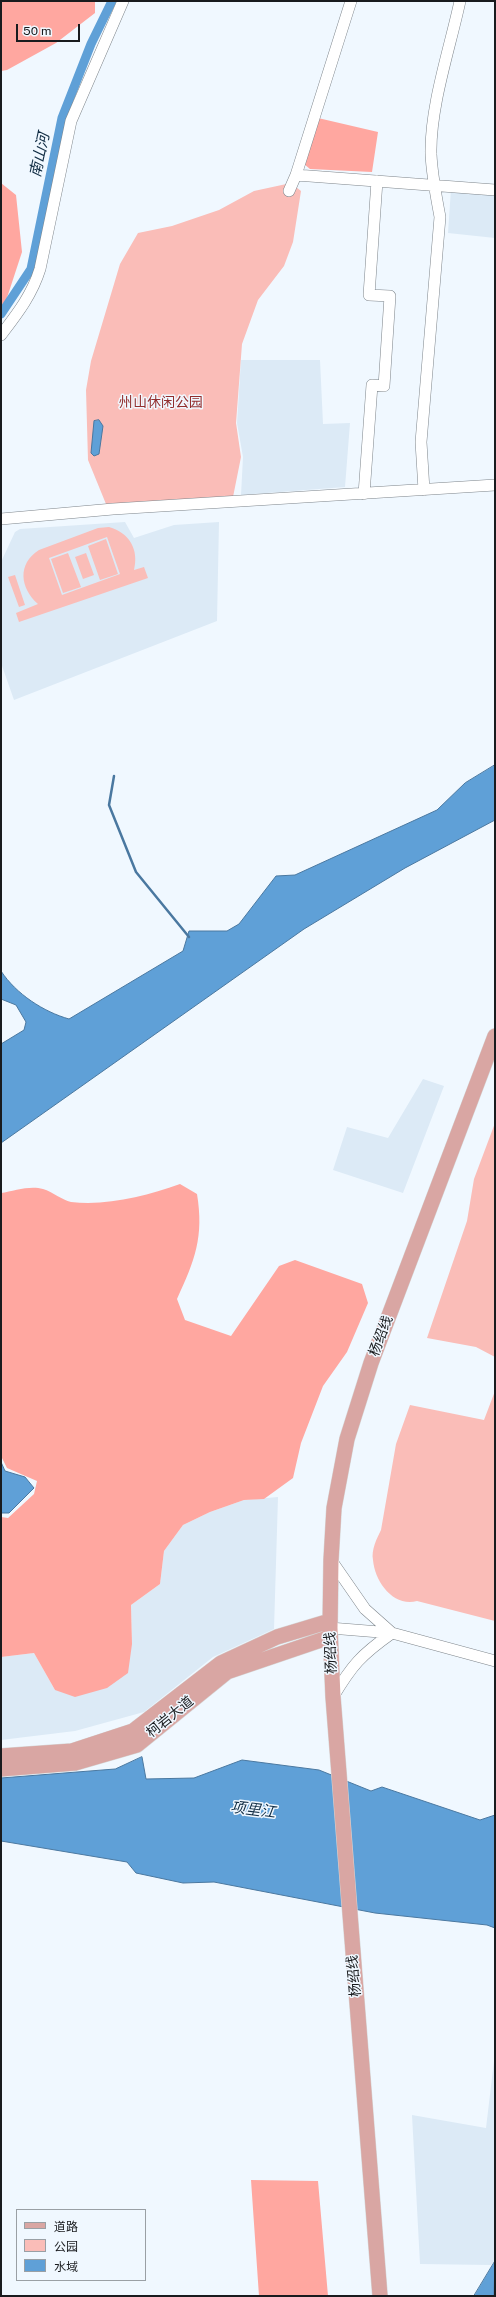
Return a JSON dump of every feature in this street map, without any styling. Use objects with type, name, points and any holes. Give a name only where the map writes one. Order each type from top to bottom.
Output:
[{"type":"main road","name":"杨绍线","points":[[380,2296],[349,1917],[333,1697],[330,1629],[331,1560],[334,1508],[347,1439],[371,1363],[495,1036]]},
{"type":"main road","name":"柯岩大道","points":[[1,1756],[72,1751],[133,1731],[221,1663],[276,1637],[330,1629]]},
{"type":"main road","name":"柯岩大道","points":[[1,1769],[75,1763],[137,1745],[226,1672],[330,1629]]},
{"type":"street","points":[[1,335],[22,308],[34,287],[40,269],[71,121],[123,1]]},
{"type":"street","points":[[289,191],[296,175],[351,1]]},
{"type":"street","points":[[424,490],[421,442],[440,217],[433,184],[431,152],[434,124],[460,1]]},
{"type":"street","points":[[296,175],[433,184],[495,190]]},
{"type":"street","points":[[364,494],[372,385],[384,386],[390,296],[369,295],[377,181]]},
{"type":"street","points":[[1,519],[112,509],[495,485]]},
{"type":"street","points":[[331,1560],[365,1609],[392,1634],[366,1652],[349,1671],[333,1697]]},
{"type":"street","name":"柯岩大道","points":[[330,1629],[392,1634],[495,1661]]},
{"type":"shaded area","points":[[1,1],[95,1],[95,13],[56,43],[7,70],[1,71]]},
{"type":"shaded area","points":[[318,118],[378,132],[372,172],[310,169],[304,164]]},
{"type":"shaded area","points":[[1,183],[16,195],[22,252],[1,316]]},
{"type":"shaded area","points":[[451,189],[495,193],[495,238],[448,233]]},
{"type":"shaded area","points":[[241,360],[320,360],[323,424],[350,423],[345,487],[241,495],[243,457],[237,423]]},
{"type":"shaded area","points":[[125,522],[134,538],[174,525],[219,522],[217,621],[14,700],[1,663],[1,562],[15,532],[20,529]]},
{"type":"shaded area","points":[[423,1079],[444,1086],[403,1193],[333,1170],[347,1127],[388,1138]]},
{"type":"shaded area","points":[[180,1184],[197,1194],[199,1209],[196,1248],[189,1272],[177,1299],[185,1320],[231,1336],[279,1266],[295,1260],[362,1284],[368,1303],[347,1352],[323,1386],[301,1443],[293,1478],[264,1499],[244,1500],[210,1512],[183,1525],[164,1551],[160,1584],[131,1605],[132,1644],[128,1673],[107,1688],[75,1697],[55,1690],[34,1653],[1,1657],[1,1517],[8,1518],[34,1494],[37,1481],[7,1468],[1,1456],[1,1193],[27,1188],[38,1188],[47,1190],[64,1200],[71,1202],[99,1203],[140,1196]]},
{"type":"shaded area","points":[[278,1497],[274,1629],[213,1657],[144,1712],[75,1731],[1,1740],[1,1657],[34,1653],[55,1690],[132,1644],[131,1605],[160,1584],[164,1551],[183,1525],[210,1512],[244,1500]]},
{"type":"shaded area","points":[[494,2061],[495,2260],[491,2265],[420,2264],[412,2115],[486,2128]]},
{"type":"shaded area","points":[[251,2180],[318,2181],[328,2296],[259,2296]]},
{"type":"green space","name":"州山休闲公园","points":[[291,183],[301,191],[293,242],[284,266],[258,300],[242,344],[236,423],[241,457],[233,497],[106,504],[88,460],[86,390],[91,361],[120,264],[138,233],[172,226],[219,210],[254,191]]},
{"type":"green space","points":[[109,527],[122,533],[127,538],[134,549],[134,570],[144,567],[148,578],[19,622],[16,613],[38,604],[27,591],[24,576],[24,569],[32,556],[39,550],[98,528]],"holes":[[[107,537],[120,574],[62,595],[49,558]]]},
{"type":"green space","points":[[106,539],[118,574],[100,580],[88,546]]},
{"type":"green space","points":[[68,553],[81,587],[63,593],[51,559]]},
{"type":"green space","points":[[86,553],[94,575],[83,579],[75,557]]},
{"type":"green space","points":[[15,575],[25,605],[19,607],[8,577]]},
{"type":"green space","points":[[495,1123],[495,1357],[476,1347],[427,1338],[467,1221],[474,1179]]},
{"type":"green space","points":[[495,1391],[495,1621],[417,1601],[408,1602],[400,1600],[387,1591],[377,1577],[374,1568],[373,1552],[381,1530],[396,1444],[410,1405],[484,1420]]},
{"type":"water","points":[[99,420],[103,426],[99,454],[94,456],[91,453],[94,421]]},
{"type":"water","points":[[495,765],[495,820],[405,868],[304,929],[1,1143],[1,1044],[24,1030],[26,1022],[16,1005],[1,999],[1,971],[14,987],[31,1001],[50,1012],[69,1019],[183,951],[189,931],[227,931],[239,924],[276,876],[295,875],[437,810],[465,783]]},
{"type":"water","points":[[1,1462],[5,1471],[25,1477],[34,1488],[9,1513],[1,1513]]},
{"type":"water","name":"项里江","points":[[142,1757],[146,1779],[194,1778],[242,1760],[319,1770],[371,1791],[382,1787],[480,1820],[495,1815],[495,1928],[487,1925],[375,1913],[214,1882],[183,1883],[136,1873],[127,1862],[1,1841],[1,1778],[115,1769]]},
{"type":"water","points":[[495,2261],[494,2296],[474,2296]]},
{"type":"waterway","name":"南山河","points":[[1,314],[31,269],[62,118],[91,44],[112,1]]},
{"type":"waterway","points":[[114,776],[109,805],[136,872],[189,937]]}]
